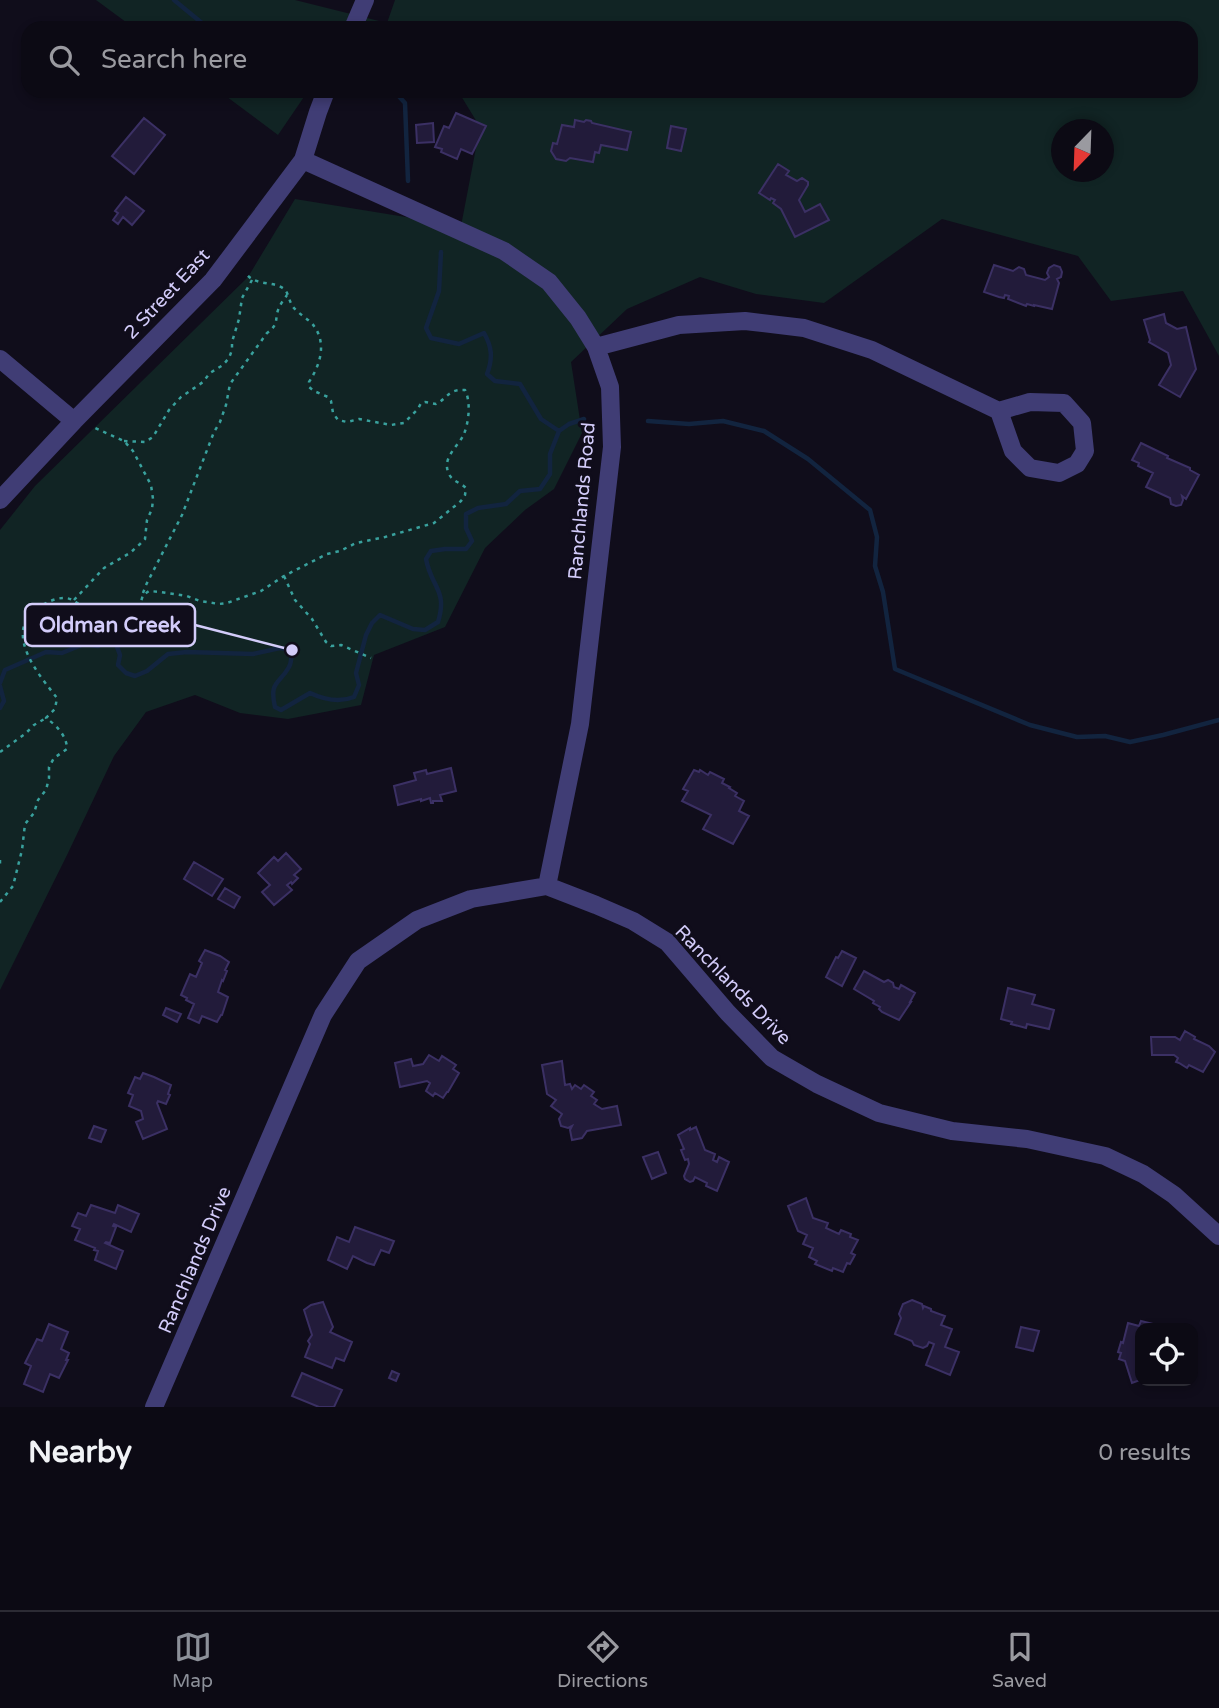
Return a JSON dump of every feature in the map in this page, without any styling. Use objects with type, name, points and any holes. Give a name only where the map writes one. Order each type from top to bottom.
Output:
[{"type":"street","points":[[356,21],[365,0]]},
{"type":"street","name":"2 Street East","points":[[0,500],[214,280],[303,160],[323,98]]},
{"type":"street","name":"Ranchlands Road","points":[[303,160],[503,251],[549,282],[578,318],[596,347],[610,387],[612,447],[580,724],[547,886]]},
{"type":"street","points":[[596,347],[679,325],[745,320],[804,328],[872,350],[999,411],[1030,402],[1064,403],[1082,423],[1085,451],[1077,464],[1059,473],[1030,468],[1013,452],[999,411]]},
{"type":"street","points":[[0,359],[74,421]]},
{"type":"street","name":"Ranchlands Drive","points":[[154,1407],[323,1015],[358,961],[417,920],[471,899],[547,886],[633,921],[667,942],[728,1013],[772,1058],[817,1084],[891,1116],[952,1131],[1027,1139],[1105,1156],[1143,1174],[1174,1195],[1219,1236]]},
{"type":"path","points":[[143,594],[161,592],[219,604],[261,591],[327,554],[356,543],[434,523],[465,495],[466,488],[449,475],[447,464],[449,456],[466,430],[468,403],[464,390],[447,394],[436,404],[421,403],[404,423],[391,425],[359,419],[347,422],[338,420],[333,414],[328,397],[309,387],[319,362],[321,340],[316,328],[297,312],[290,303],[286,290],[253,280],[245,272]]},
{"type":"path","points":[[95,428],[124,440],[145,442],[153,436],[169,410],[181,397],[223,365],[232,350],[242,298],[253,280]]},
{"type":"path","points":[[0,752],[55,709],[57,698],[36,670],[25,646],[22,629],[25,621],[45,603],[67,598],[94,612],[135,612],[139,608],[146,584],[182,515],[220,422],[230,384],[277,323],[280,304],[287,295]]},
{"type":"path","points":[[74,600],[104,568],[131,553],[145,539],[147,520],[152,509],[151,485],[124,440]]},
{"type":"path","points":[[284,576],[295,600],[312,619],[326,642],[331,646],[341,645],[371,658]]},
{"type":"path","points":[[0,902],[13,886],[25,824],[46,790],[49,767],[54,758],[67,749],[67,743],[55,724],[46,718]]},
{"type":"path","points":[[0,860],[0,866]]},
{"type":"green space","points":[[96,0],[295,0],[379,21],[124,21]]},
{"type":"green space","points":[[395,0],[1219,0],[1219,356],[1183,291],[1111,301],[1078,256],[942,219],[824,303],[756,294],[700,277],[627,309],[571,362],[582,433],[554,489],[525,510],[485,548],[445,627],[374,655],[361,705],[288,719],[240,713],[195,695],[146,712],[114,756],[0,990],[0,530],[35,486],[248,277],[295,199],[461,226],[480,127],[462,98],[1198,98],[1198,21],[388,21]]},
{"type":"green space","points":[[228,98],[303,98],[278,135]]},
{"type":"building","points":[[456,113],[486,126],[472,154],[461,149],[457,159],[435,147],[444,126],[449,128]]},
{"type":"building","points":[[144,118],[165,135],[134,174],[112,156]]},
{"type":"building","points":[[575,120],[591,121],[631,132],[627,150],[601,145],[599,153],[595,152],[593,162],[570,158],[566,161],[556,159],[551,151],[553,143],[557,144],[562,125],[574,127]]},
{"type":"building","points":[[433,123],[434,142],[417,143],[416,125]]},
{"type":"building","points":[[671,126],[686,129],[681,151],[667,148]]},
{"type":"building","points":[[778,164],[789,171],[786,175],[797,181],[802,178],[808,182],[799,200],[805,212],[820,204],[829,220],[795,237],[781,209],[773,203],[775,200],[759,193]]},
{"type":"building","points":[[126,197],[144,211],[132,225],[123,217],[118,224],[113,220],[118,213],[115,211]]},
{"type":"building","points":[[994,265],[1013,271],[1019,267],[1024,269],[1026,275],[1045,280],[1049,277],[1049,268],[1054,265],[1060,267],[1062,272],[1057,279],[1059,283],[1052,309],[1027,304],[1026,306],[1008,299],[1009,296],[1005,295],[1004,298],[984,292]]},
{"type":"building","points":[[1164,314],[1166,323],[1177,329],[1186,327],[1196,369],[1180,397],[1159,385],[1171,365],[1168,353],[1149,342],[1144,320]]},
{"type":"building","points":[[1141,443],[1199,475],[1186,499],[1182,496],[1181,505],[1171,504],[1170,498],[1146,487],[1153,473],[1132,460]]},
{"type":"building","points":[[451,768],[456,791],[440,795],[442,801],[431,803],[430,798],[398,805],[394,786],[416,780],[414,773],[426,770],[427,774]]},
{"type":"building","points":[[694,770],[708,775],[710,772],[724,779],[722,783],[744,801],[739,811],[749,816],[733,844],[703,829],[711,815],[682,801],[688,791],[683,789]]},
{"type":"building","points":[[286,853],[301,869],[294,875],[298,878],[287,885],[292,890],[274,905],[262,892],[270,885],[258,873],[274,857],[278,861]]},
{"type":"building","points":[[194,862],[223,879],[212,896],[184,879]]},
{"type":"building","points":[[225,888],[240,897],[234,908],[218,899]]},
{"type":"building","points":[[205,950],[229,962],[218,992],[228,997],[217,1022],[202,1016],[199,1023],[188,1018],[194,1004],[181,995],[190,974],[196,977],[202,963],[199,961]]},
{"type":"building","points":[[842,951],[856,958],[842,986],[826,977]]},
{"type":"building","points":[[864,971],[884,982],[888,980],[894,987],[899,989],[901,985],[915,993],[899,1020],[882,1012],[874,1001],[854,989]]},
{"type":"building","points":[[1008,988],[1035,995],[1032,1004],[1054,1010],[1049,1029],[1027,1024],[1026,1028],[1001,1019]]},
{"type":"building","points":[[166,1008],[181,1014],[177,1022],[163,1015]]},
{"type":"building","points":[[1185,1031],[1215,1052],[1203,1072],[1176,1062],[1178,1058],[1174,1055],[1152,1055],[1151,1037],[1175,1037],[1180,1040]]},
{"type":"building","points":[[429,1055],[439,1061],[442,1056],[456,1065],[453,1069],[459,1073],[443,1098],[426,1091],[430,1083],[427,1081],[400,1087],[395,1063],[411,1059],[413,1066],[423,1064]]},
{"type":"building","points":[[562,1061],[565,1085],[570,1084],[572,1089],[575,1085],[581,1089],[584,1085],[594,1092],[591,1096],[597,1100],[594,1104],[602,1109],[617,1106],[621,1125],[587,1131],[582,1138],[572,1140],[572,1126],[561,1126],[559,1119],[562,1114],[551,1106],[556,1100],[547,1094],[542,1065]]},
{"type":"building","points":[[143,1073],[171,1085],[166,1104],[157,1103],[167,1129],[143,1139],[136,1122],[143,1119],[141,1111],[129,1106],[133,1095],[128,1093],[135,1077],[140,1079]]},
{"type":"building","points":[[94,1126],[106,1130],[101,1142],[89,1138]]},
{"type":"building","points":[[696,1127],[705,1150],[715,1154],[713,1160],[717,1162],[719,1157],[729,1162],[717,1191],[695,1177],[690,1182],[684,1176],[689,1164],[681,1150],[684,1149],[678,1135]]},
{"type":"building","points":[[658,1152],[666,1173],[652,1179],[643,1157]]},
{"type":"building","points":[[806,1198],[813,1218],[828,1223],[826,1228],[839,1234],[841,1230],[858,1240],[851,1253],[855,1255],[843,1272],[815,1264],[817,1261],[809,1257],[813,1248],[803,1244],[807,1235],[798,1231],[788,1206]]},
{"type":"building","points":[[91,1205],[115,1213],[118,1205],[139,1214],[131,1232],[114,1224],[116,1227],[110,1243],[105,1243],[123,1251],[116,1269],[95,1260],[98,1251],[94,1250],[95,1248],[75,1240],[80,1229],[72,1226],[78,1213],[86,1216]]},
{"type":"building","points":[[355,1227],[394,1241],[389,1253],[381,1250],[374,1265],[353,1256],[347,1269],[328,1260],[337,1237],[349,1242]]},
{"type":"building","points":[[912,1300],[922,1304],[923,1308],[924,1306],[945,1316],[941,1325],[952,1329],[945,1347],[959,1352],[950,1375],[926,1365],[934,1344],[929,1342],[923,1348],[895,1334],[903,1304]]},
{"type":"building","points":[[323,1302],[333,1327],[330,1332],[352,1342],[344,1361],[336,1358],[332,1368],[305,1357],[312,1335],[304,1310]]},
{"type":"building","points":[[1128,1323],[1135,1325],[1135,1382],[1132,1383],[1125,1361],[1119,1359],[1121,1353],[1118,1352]]},
{"type":"building","points":[[49,1324],[68,1332],[61,1349],[69,1353],[59,1378],[50,1374],[43,1392],[24,1384],[31,1366],[25,1363],[37,1339],[42,1341]]},
{"type":"building","points":[[1021,1327],[1039,1331],[1033,1351],[1016,1347]]},
{"type":"building","points":[[392,1371],[399,1374],[396,1381],[389,1378]]},
{"type":"building","points":[[302,1373],[342,1390],[334,1407],[319,1407],[292,1396]]},
{"type":"waterway","points":[[174,0],[200,21]]},
{"type":"waterway","points":[[400,98],[405,103],[408,181]]},
{"type":"waterway","points":[[441,252],[439,291],[426,328],[431,338],[459,344],[484,333],[491,353],[487,374],[495,381],[520,384],[541,419],[559,431]]},
{"type":"waterway","points":[[559,431],[584,419]]},
{"type":"waterway","points":[[648,421],[689,424],[723,421],[764,431],[808,459],[870,510],[877,537],[875,566],[883,592],[895,669],[1030,725],[1077,737],[1105,736],[1130,742],[1219,720]]},
{"type":"waterway","points":[[0,683],[5,670],[46,652],[62,653],[84,644],[98,646],[108,640],[116,644],[120,655],[118,665],[126,673],[135,676],[147,671],[168,654],[253,654],[280,648],[292,650],[290,665],[274,688],[275,707],[281,710],[310,693],[332,700],[354,697],[359,685],[356,673],[372,623],[380,615],[413,629],[425,630],[438,622],[441,611],[440,595],[426,559],[431,551],[466,549],[472,541],[466,528],[466,514],[478,508],[506,504],[520,491],[540,489],[550,474],[550,454],[559,431]]},
{"type":"waterway","points":[[0,686],[4,701],[0,708]]},
{"type":"place","name":"Oldman Creek","points":[[292,650]]}]
